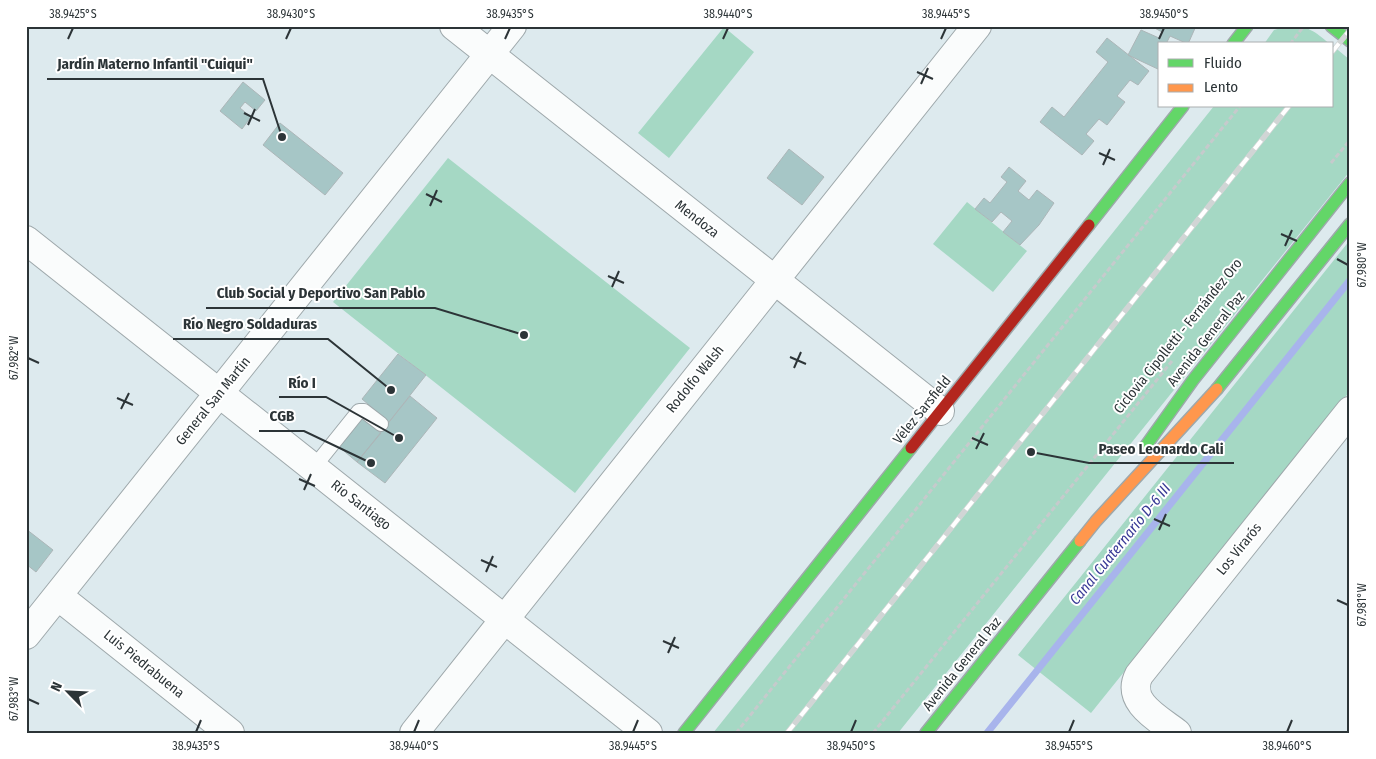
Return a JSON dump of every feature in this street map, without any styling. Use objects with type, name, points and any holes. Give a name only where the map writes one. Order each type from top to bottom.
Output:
[{"type":"main road","points":[[1235,42],[1247,26]]},
{"type":"main road","points":[[1331,26],[1350,42]]},
{"type":"main road","name":"Vélez Sarsfield","points":[[684,733],[1181,108]]},
{"type":"main road","name":"Avenida General Paz","points":[[1096,521],[1184,392],[1350,182]]},
{"type":"main road","name":"Avenida General Paz","points":[[926,733],[1096,521],[1225,380],[1350,224]]},
{"type":"street","name":"Mendoza","points":[[454,26],[940,411]]},
{"type":"street","name":"General San Martín","points":[[26,635],[512,26]]},
{"type":"street","name":"Rodolfo Walsh","points":[[414,733],[977,26]]},
{"type":"street","name":"Río Santiago","points":[[26,240],[648,733]]},
{"type":"street","name":"Los Virarós","points":[[1176,733],[1141,704],[1135,691],[1136,680],[1350,411]]},
{"type":"street","name":"Luis Piedrabuena","points":[[58,596],[230,733]]},
{"type":"lane","points":[[314,467],[359,411],[364,411],[381,424]]},
{"type":"path","points":[[1292,42],[1304,26]]},
{"type":"path","points":[[736,733],[1238,108]]},
{"type":"path","points":[[1331,164],[1350,140]]},
{"type":"path","name":"Ciclovía Cipolletti - Fernández Oro","points":[[873,733],[1175,358]]},
{"type":"green space","points":[[1288,26],[1301,27],[1311,30],[1328,42],[1265,42],[1274,30]]},
{"type":"green space","points":[[724,27],[754,52],[669,158],[638,133]]},
{"type":"green space","points":[[1334,47],[1350,60],[1350,171],[898,733],[713,733],[1212,108],[1334,108]]},
{"type":"green space","points":[[448,158],[690,348],[575,493],[333,302]]},
{"type":"green space","points":[[967,202],[1027,251],[993,292],[933,244]]},
{"type":"green space","points":[[1350,240],[1350,391],[1091,713],[1018,655]]},
{"type":"building","points":[[1151,26],[1196,26],[1189,42],[1184,42],[1170,36],[1167,42],[1158,42],[1158,69],[1128,55],[1141,30],[1159,38],[1162,32]]},
{"type":"building","points":[[1107,38],[1149,71],[1138,85],[1130,80],[1117,96],[1125,102],[1107,125],[1099,119],[1086,134],[1094,141],[1082,155],[1040,122],[1052,107],[1064,117],[1108,62],[1096,52]]},
{"type":"building","points":[[243,82],[265,100],[256,111],[245,102],[240,108],[251,117],[242,129],[220,111]]},
{"type":"building","points":[[280,123],[343,173],[325,195],[263,145]]},
{"type":"building","points":[[789,149],[824,177],[802,205],[767,178]]},
{"type":"building","points":[[1009,167],[1026,181],[1018,191],[1029,200],[1037,190],[1054,203],[1039,225],[1020,245],[1003,232],[1012,221],[1001,212],[992,222],[975,209],[984,198],[990,203],[1007,182],[1001,177]]},
{"type":"building","points":[[398,354],[426,375],[389,422],[362,399]]},
{"type":"building","points":[[410,396],[437,418],[385,483],[357,462]]},
{"type":"building","points":[[360,417],[381,433],[357,462],[338,446]]},
{"type":"building","points":[[26,529],[53,550],[36,572],[26,564]]},
{"type":"waterway","name":"Canal Cuaternario D-6 III","points":[[987,733],[1350,280]]},
{"type":"railway","points":[[1334,50],[1350,30]]},
{"type":"railway","points":[[787,733],[1287,108]]},
{"type":"traffic: fast","points":[[1235,42],[1247,26]]},
{"type":"traffic: fast","points":[[1331,26],[1350,41]]},
{"type":"traffic: fast","points":[[1089,225],[1181,108]]},
{"type":"traffic: fast","points":[[1145,447],[1193,380],[1350,183]]},
{"type":"traffic: fast","points":[[1217,389],[1350,224]]},
{"type":"traffic: fast","points":[[684,733],[911,448]]},
{"type":"traffic: fast","points":[[926,733],[1080,541]]},
{"type":"traffic: slow","points":[[1080,541],[1096,521],[1217,389]]},
{"type":"traffic: jam","points":[[911,448],[1089,225]]},
{"type":"place","name":"Jardín Materno Infantil \"Cuiqui\"","points":[[282,137]]},
{"type":"place","name":"Club Social y Deportivo San Pablo","points":[[524,335]]},
{"type":"place","name":"Río Negro Soldaduras","points":[[391,390]]},
{"type":"place","name":"Río I","points":[[399,438]]},
{"type":"place","name":"Paseo Leonardo Cali","points":[[1031,452]]},
{"type":"place","name":"CGB","points":[[371,463]]}]
